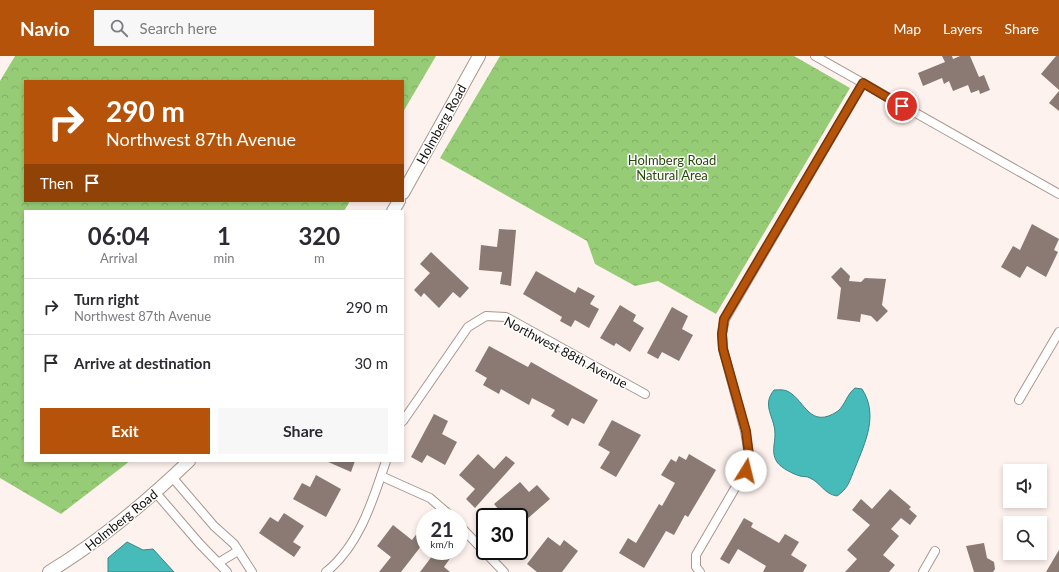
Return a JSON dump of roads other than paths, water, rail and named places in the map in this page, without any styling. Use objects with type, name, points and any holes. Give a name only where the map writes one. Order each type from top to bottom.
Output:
[{"type":"street","name":"Holmberg Road","points":[[404,191],[479,56]]},
{"type":"street","points":[[814,56],[1059,194]]},
{"type":"street","points":[[698,570],[696,554],[746,471],[749,455],[746,431],[723,349],[722,334],[724,319],[863,83]]},
{"type":"street","name":"Northwest 88th Avenue","points":[[404,420],[468,327],[486,316],[506,317],[645,394]]},
{"type":"street","points":[[1019,400],[1059,332]]},
{"type":"street","name":"Holmberg Road","points":[[49,572],[84,550],[156,493],[187,462]]},
{"type":"street","points":[[326,572],[345,554],[358,534],[386,462]]},
{"type":"street","points":[[381,476],[430,498],[442,508]]},
{"type":"street","points":[[172,477],[214,526],[234,544],[252,572]]},
{"type":"street","points":[[156,493],[227,572]]},
{"type":"street","points":[[468,534],[504,572]]},
{"type":"street","points":[[218,563],[238,551]]},
{"type":"street","points":[[923,572],[935,551]]},
{"type":"water","points":[[855,388],[862,389],[867,399],[870,419],[869,429],[863,449],[850,480],[844,490],[837,496],[826,491],[809,477],[800,476],[791,472],[777,462],[774,455],[775,434],[769,401],[774,390],[785,390],[795,396],[814,416],[829,416],[838,411]]},
{"type":"water","points":[[127,542],[143,550],[153,549],[174,572],[108,572],[108,558]]},
{"type":"park label","name":"Holmberg Road Natural Area","points":[[672,168]]}]
